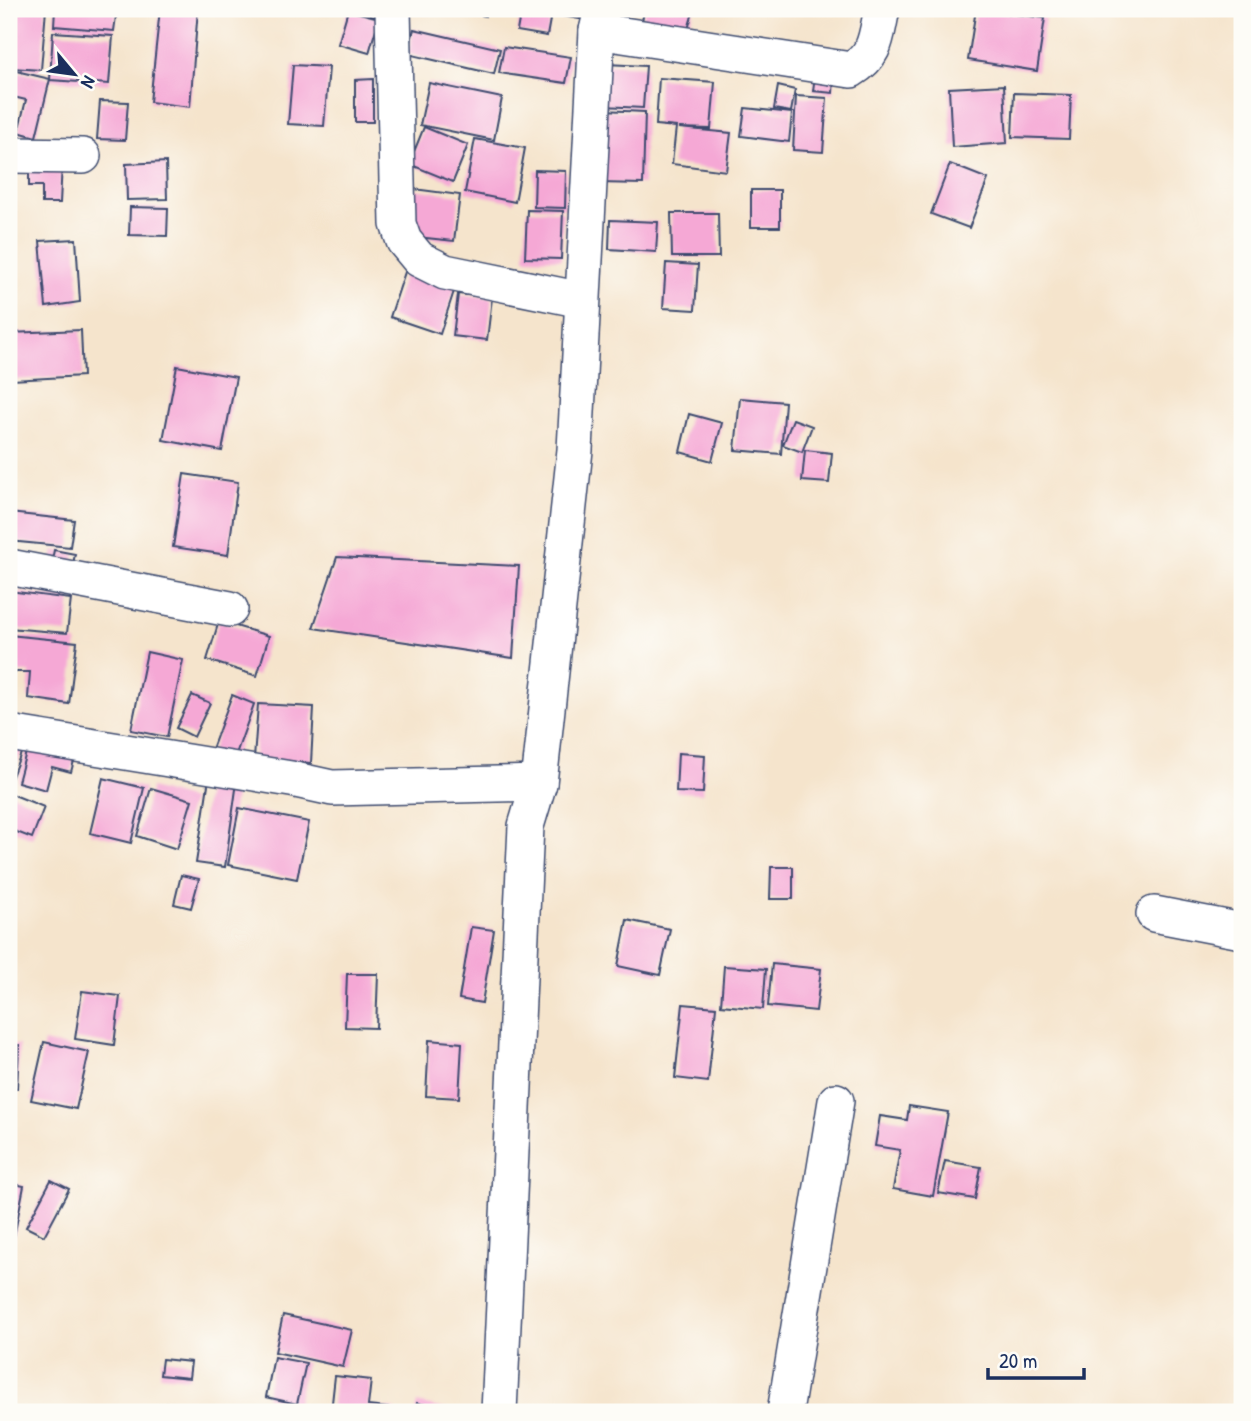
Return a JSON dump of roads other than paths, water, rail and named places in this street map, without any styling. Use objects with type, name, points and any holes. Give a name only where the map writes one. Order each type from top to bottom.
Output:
[{"type":"street","points":[[393,9],[398,224],[404,241],[419,259],[445,272],[582,300]]},
{"type":"street","points":[[499,1412],[526,826],[539,783],[575,450],[600,20],[851,70],[865,62],[873,49],[882,9]]},
{"type":"street","points":[[9,155],[83,156]]},
{"type":"street","points":[[9,567],[230,609]]},
{"type":"street","points":[[9,733],[332,788],[539,783]]},
{"type":"street","points":[[1154,914],[1242,931]]},
{"type":"street","points":[[785,1412],[836,1101]]}]
